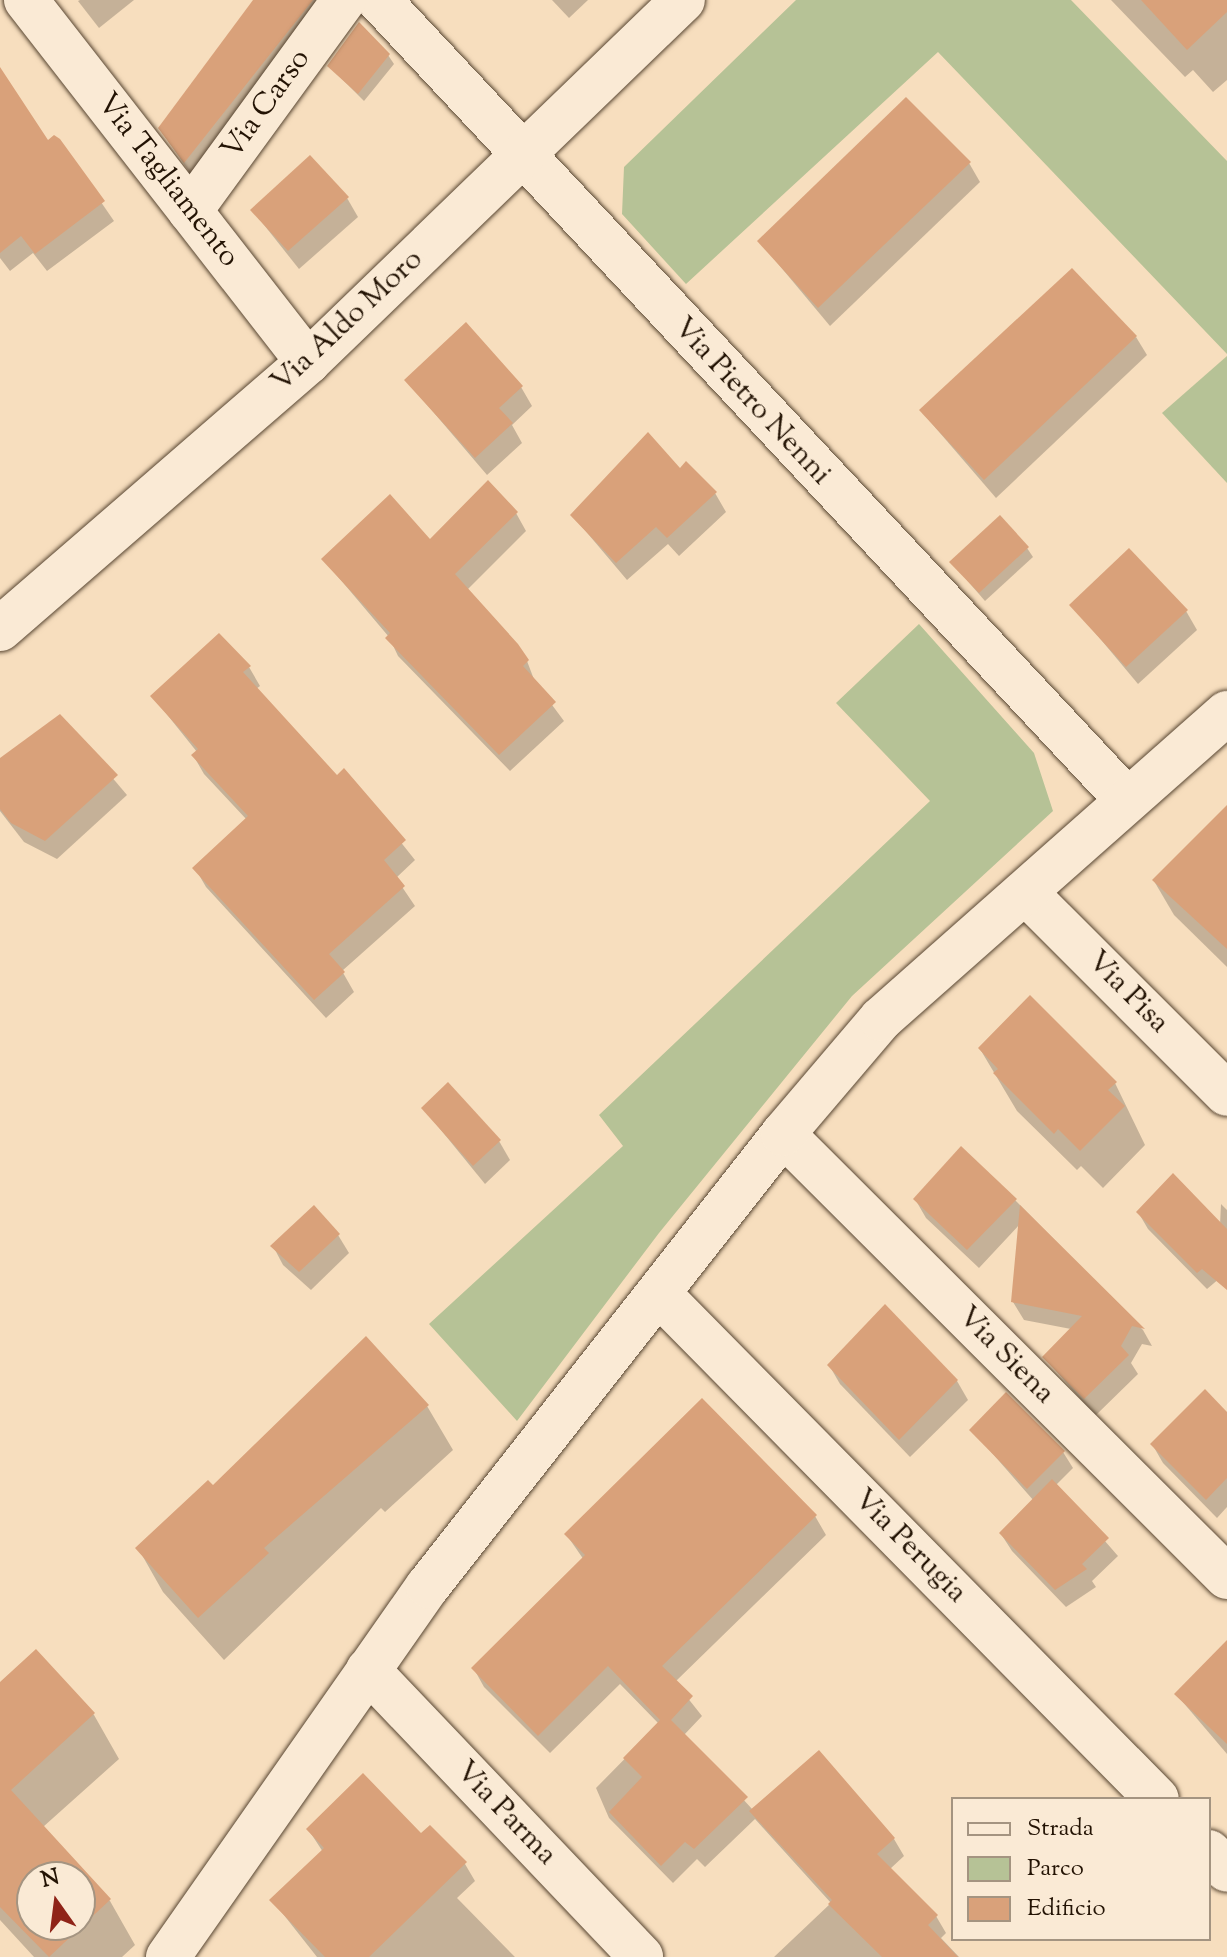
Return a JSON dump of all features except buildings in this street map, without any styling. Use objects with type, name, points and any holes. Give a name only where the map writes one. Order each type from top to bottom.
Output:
[{"type":"street","name":"Via Tagliamento","points":[[26,0],[308,362]]},
{"type":"street","name":"Via Carso","points":[[190,211],[344,0]]},
{"type":"street","name":"Via Pietro Nenni","points":[[379,0],[520,157],[1127,800]]},
{"type":"street","name":"Via Aldo Moro","points":[[0,629],[308,362],[683,0]]},
{"type":"street","points":[[168,1957],[428,1586],[661,1296],[783,1134],[881,1019],[1227,713]]},
{"type":"street","name":"Via Pisa","points":[[1026,893],[1227,1094]]},
{"type":"street","name":"Via Siena","points":[[783,1134],[1227,1577]]},
{"type":"street","name":"Via Perugia","points":[[661,1296],[1155,1797]]},
{"type":"street","name":"Via Parma","points":[[368,1670],[641,1957]]},
{"type":"street","points":[[1211,1854],[1227,1870]]},
{"type":"green space","points":[[796,0],[1071,0],[1227,161],[1227,354],[938,52],[686,284],[622,214],[624,167]]},
{"type":"green space","points":[[1227,356],[1227,483],[1162,413]]},
{"type":"green space","points":[[919,624],[1034,753],[1053,811],[852,996],[659,1233],[517,1421],[429,1324],[623,1146],[599,1115],[930,801],[836,703]]}]
